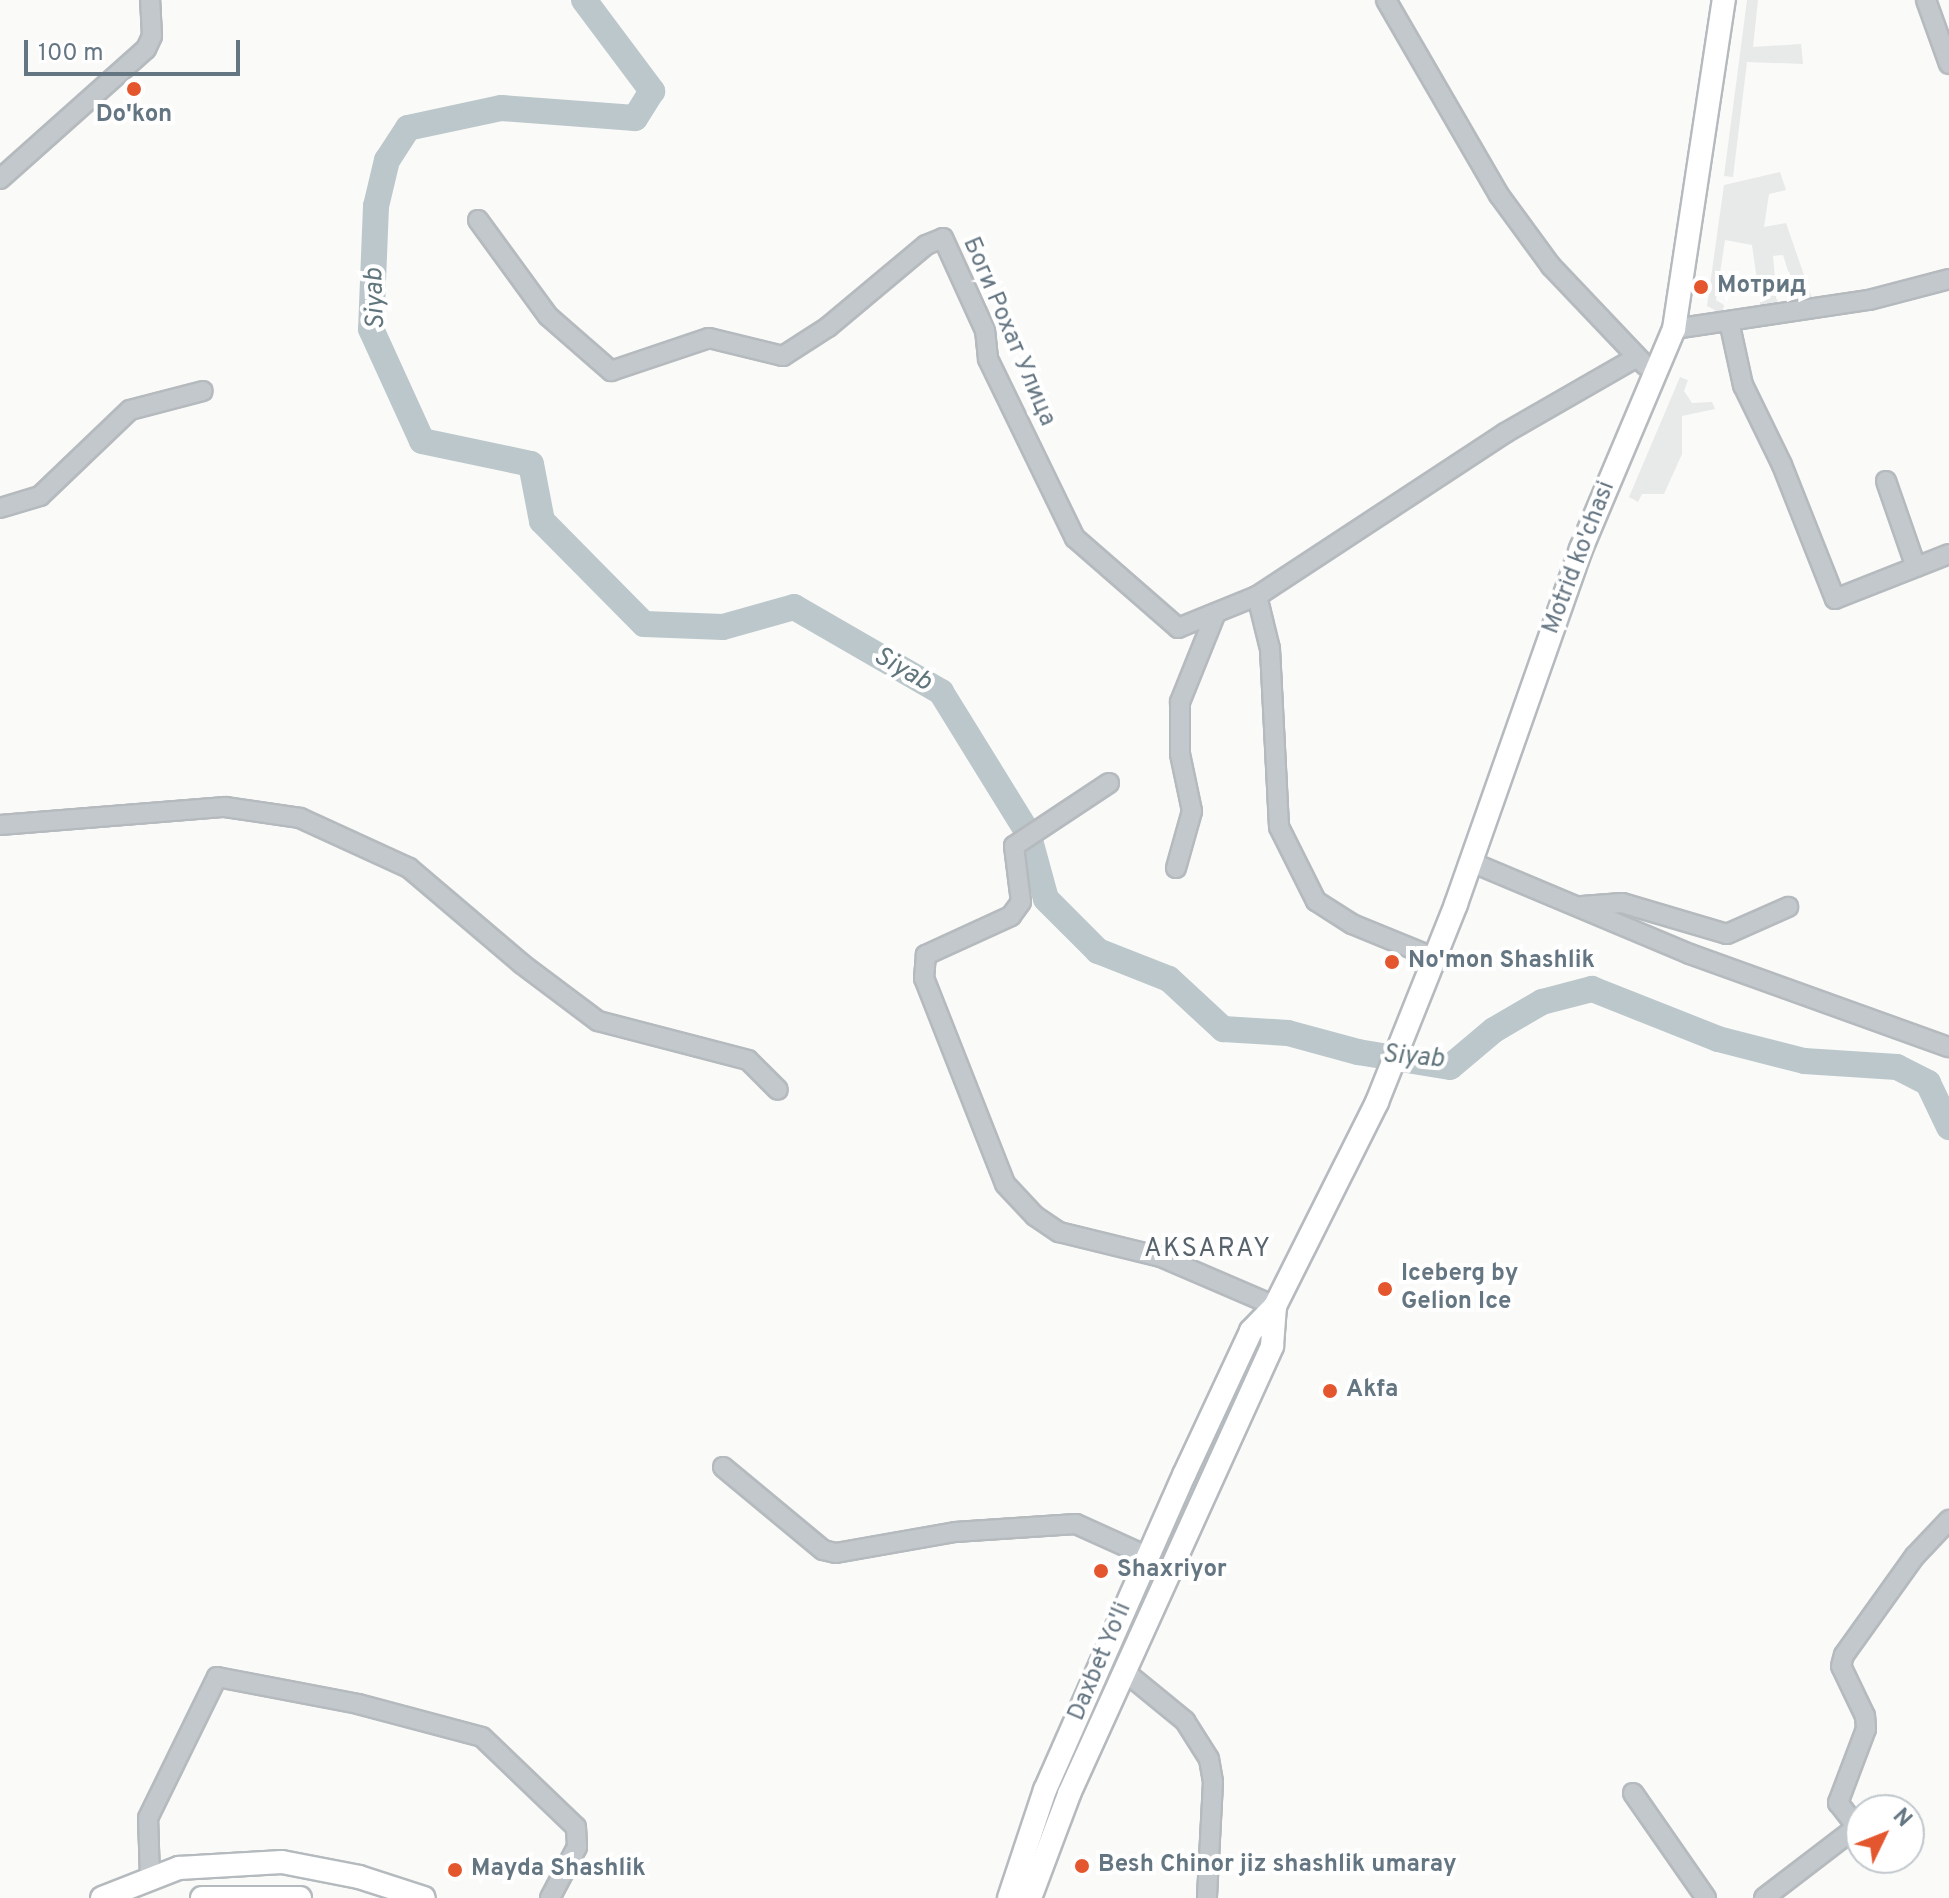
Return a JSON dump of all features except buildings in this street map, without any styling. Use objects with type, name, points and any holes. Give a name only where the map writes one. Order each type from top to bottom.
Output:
[{"type":"main road","name":"Motrid ko'chasi","points":[[1377,1102],[1471,862],[1581,549],[1674,329],[1724,0]]},
{"type":"main road","name":"Daxbet Yo'li","points":[[1009,1898],[1045,1790],[1147,1556],[1251,1331],[1275,1306],[1377,1102]]},
{"type":"main road","name":"Daxbet Yo'li","points":[[1030,1898],[1124,1671],[1272,1346],[1275,1306]]},
{"type":"main road","points":[[102,1898],[150,1877],[213,1862],[282,1862],[359,1877],[424,1898]]},
{"type":"main road","points":[[202,1898],[300,1898]]},
{"type":"street","points":[[0,179],[146,49],[152,36],[150,0]]},
{"type":"street","points":[[1386,0],[1499,195],[1551,266],[1655,375]]},
{"type":"street","points":[[1926,0],[1949,64]]},
{"type":"street","name":"Боги Рохат Улица","points":[[478,220],[548,316],[611,371],[709,338],[783,356],[828,327],[926,245],[943,238],[985,330],[988,359],[1075,538],[1178,628],[1257,596],[1505,433],[1637,357]]},
{"type":"street","points":[[1674,329],[1869,300],[1949,279]]},
{"type":"street","points":[[1729,321],[1743,385],[1835,599],[1949,554]]},
{"type":"street","points":[[0,508],[40,496],[130,410],[203,391]]},
{"type":"street","points":[[1886,481],[1916,567]]},
{"type":"street","points":[[1257,596],[1270,649],[1279,827],[1316,901],[1352,924],[1435,958]]},
{"type":"street","points":[[1176,868],[1192,811],[1180,754],[1180,702],[1215,615]]},
{"type":"street","points":[[1109,783],[1014,846],[1021,902],[1011,916],[926,955],[922,966],[1005,1184],[1035,1216],[1059,1232],[1161,1257],[1275,1306]]},
{"type":"street","points":[[0,825],[225,807],[300,818],[409,868],[522,964],[598,1021],[748,1060],[778,1090]]},
{"type":"street","points":[[1471,862],[1690,954],[1949,1047]]},
{"type":"street","points":[[1576,906],[1622,903],[1727,934],[1788,907]]},
{"type":"street","points":[[723,1467],[823,1550],[836,1553],[955,1532],[1076,1524],[1147,1556]]},
{"type":"street","points":[[1764,1898],[1857,1827],[1838,1803],[1866,1729],[1865,1716],[1841,1666],[1844,1655],[1915,1556],[1949,1520]]},
{"type":"street","points":[[1124,1671],[1185,1721],[1209,1759],[1213,1782],[1207,1898]]},
{"type":"street","points":[[150,1877],[148,1818],[217,1677],[358,1704],[482,1737],[576,1827],[577,1847],[550,1898]]},
{"type":"street","points":[[1633,1793],[1706,1898]]},
{"type":"shaded area","points":[[1747,0],[1758,0],[1753,47],[1801,44],[1803,64],[1747,62],[1733,177],[1724,176]]},
{"type":"shaded area","points":[[1780,172],[1786,190],[1769,194],[1764,227],[1786,223],[1813,301],[1798,303],[1783,255],[1773,256],[1778,308],[1761,310],[1752,245],[1725,240],[1716,300],[1724,305],[1722,314],[1707,306],[1724,185]]},
{"type":"shaded area","points":[[1680,377],[1688,380],[1684,391],[1692,403],[1712,402],[1715,409],[1682,416],[1682,454],[1664,494],[1642,494],[1638,502],[1629,497]]},
{"type":"waterway","name":"Siyab","points":[[584,0],[652,91],[635,118],[501,108],[408,128],[387,160],[376,206],[371,329],[422,441],[531,464],[542,521],[644,624],[723,627],[794,607],[941,692],[1028,833],[1046,899],[1098,951],[1169,979],[1223,1029],[1288,1033],[1358,1052],[1450,1067],[1494,1030],[1542,1002],[1592,989],[1718,1039],[1804,1061],[1897,1067],[1928,1083],[1949,1127]]},
{"type":"place","name":"Do'kon","points":[[134,89]]},
{"type":"place","name":"Мотрид","points":[[1701,287]]},
{"type":"place","name":"No'mon Shashlik","points":[[1392,962]]},
{"type":"place","name":"Iceberg by Gelion Ice","points":[[1385,1289]]},
{"type":"place","name":"Akfa","points":[[1330,1391]]},
{"type":"place","name":"Shaxriyor","points":[[1101,1571]]},
{"type":"place","name":"Besh Chinor jiz shashlik umaray","points":[[1082,1866]]},
{"type":"place","name":"Mayda Shashlik","points":[[455,1870]]},
{"type":"district","name":"AKSARAY","points":[[1208,1250]]}]
